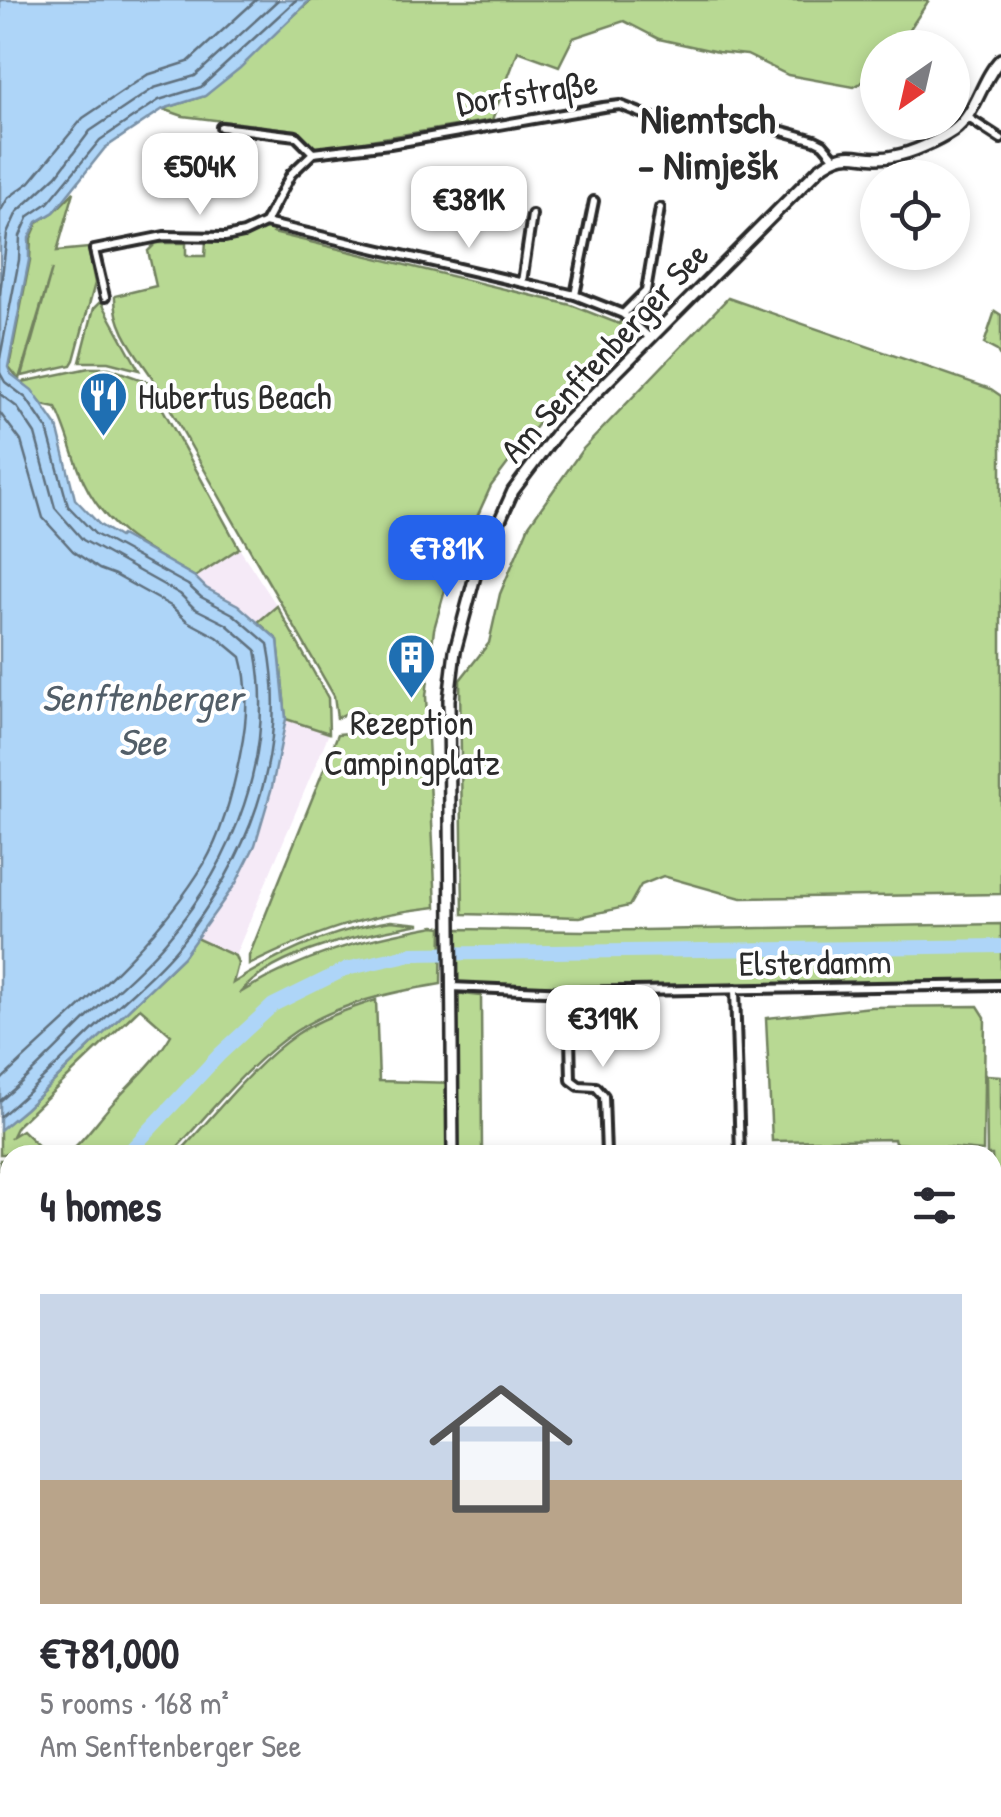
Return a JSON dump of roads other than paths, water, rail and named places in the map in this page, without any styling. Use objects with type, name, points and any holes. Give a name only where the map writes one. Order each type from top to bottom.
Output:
[{"type":"street","points":[[970,111],[1001,58]]},
{"type":"street","name":"Dorfstraße","points":[[313,153],[390,144],[620,105],[666,123],[761,125],[796,133],[823,144],[834,158]]},
{"type":"street","points":[[970,119],[1001,139]]},
{"type":"street","points":[[105,296],[94,250],[164,236],[244,234],[264,223],[291,174],[313,153],[296,136],[220,126]]},
{"type":"street","points":[[834,158],[854,154],[894,156],[932,140]]},
{"type":"street","name":"Am Senftenberger See","points":[[453,1145],[449,700],[455,651],[475,576],[513,491],[538,455],[598,389],[834,158]]},
{"type":"street","points":[[574,296],[594,201]]},
{"type":"street","points":[[623,314],[646,292],[660,208]]},
{"type":"street","points":[[522,282],[532,215]]},
{"type":"street","points":[[264,223],[574,296],[623,314],[650,338]]},
{"type":"street","name":"Elsterdamm","points":[[450,982],[569,992],[1001,984]]},
{"type":"street","points":[[735,989],[740,1145]]},
{"type":"street","points":[[569,992],[570,1080],[579,1086],[596,1087],[604,1096],[606,1145]]},
{"type":"water","name":"Senftenberger See","points":[[0,0],[310,0],[205,96],[163,109],[105,148],[54,212],[37,222],[29,238],[29,260],[8,367],[32,390],[57,426],[75,499],[100,525],[195,577],[206,588],[238,605],[278,640],[286,719],[255,845],[236,883],[183,957],[0,1130]]},
{"type":"waterway","points":[[135,1145],[220,1054],[273,1005],[346,969],[412,954],[1001,946]]},
{"type":"place","name":"Hubertus Beach","points":[[103,438]]},
{"type":"place","name":"Rezeption Campingplatz","points":[[412,700]]},
{"type":"district","name":"Niemtsch - Nimješk","points":[[708,141]]}]
